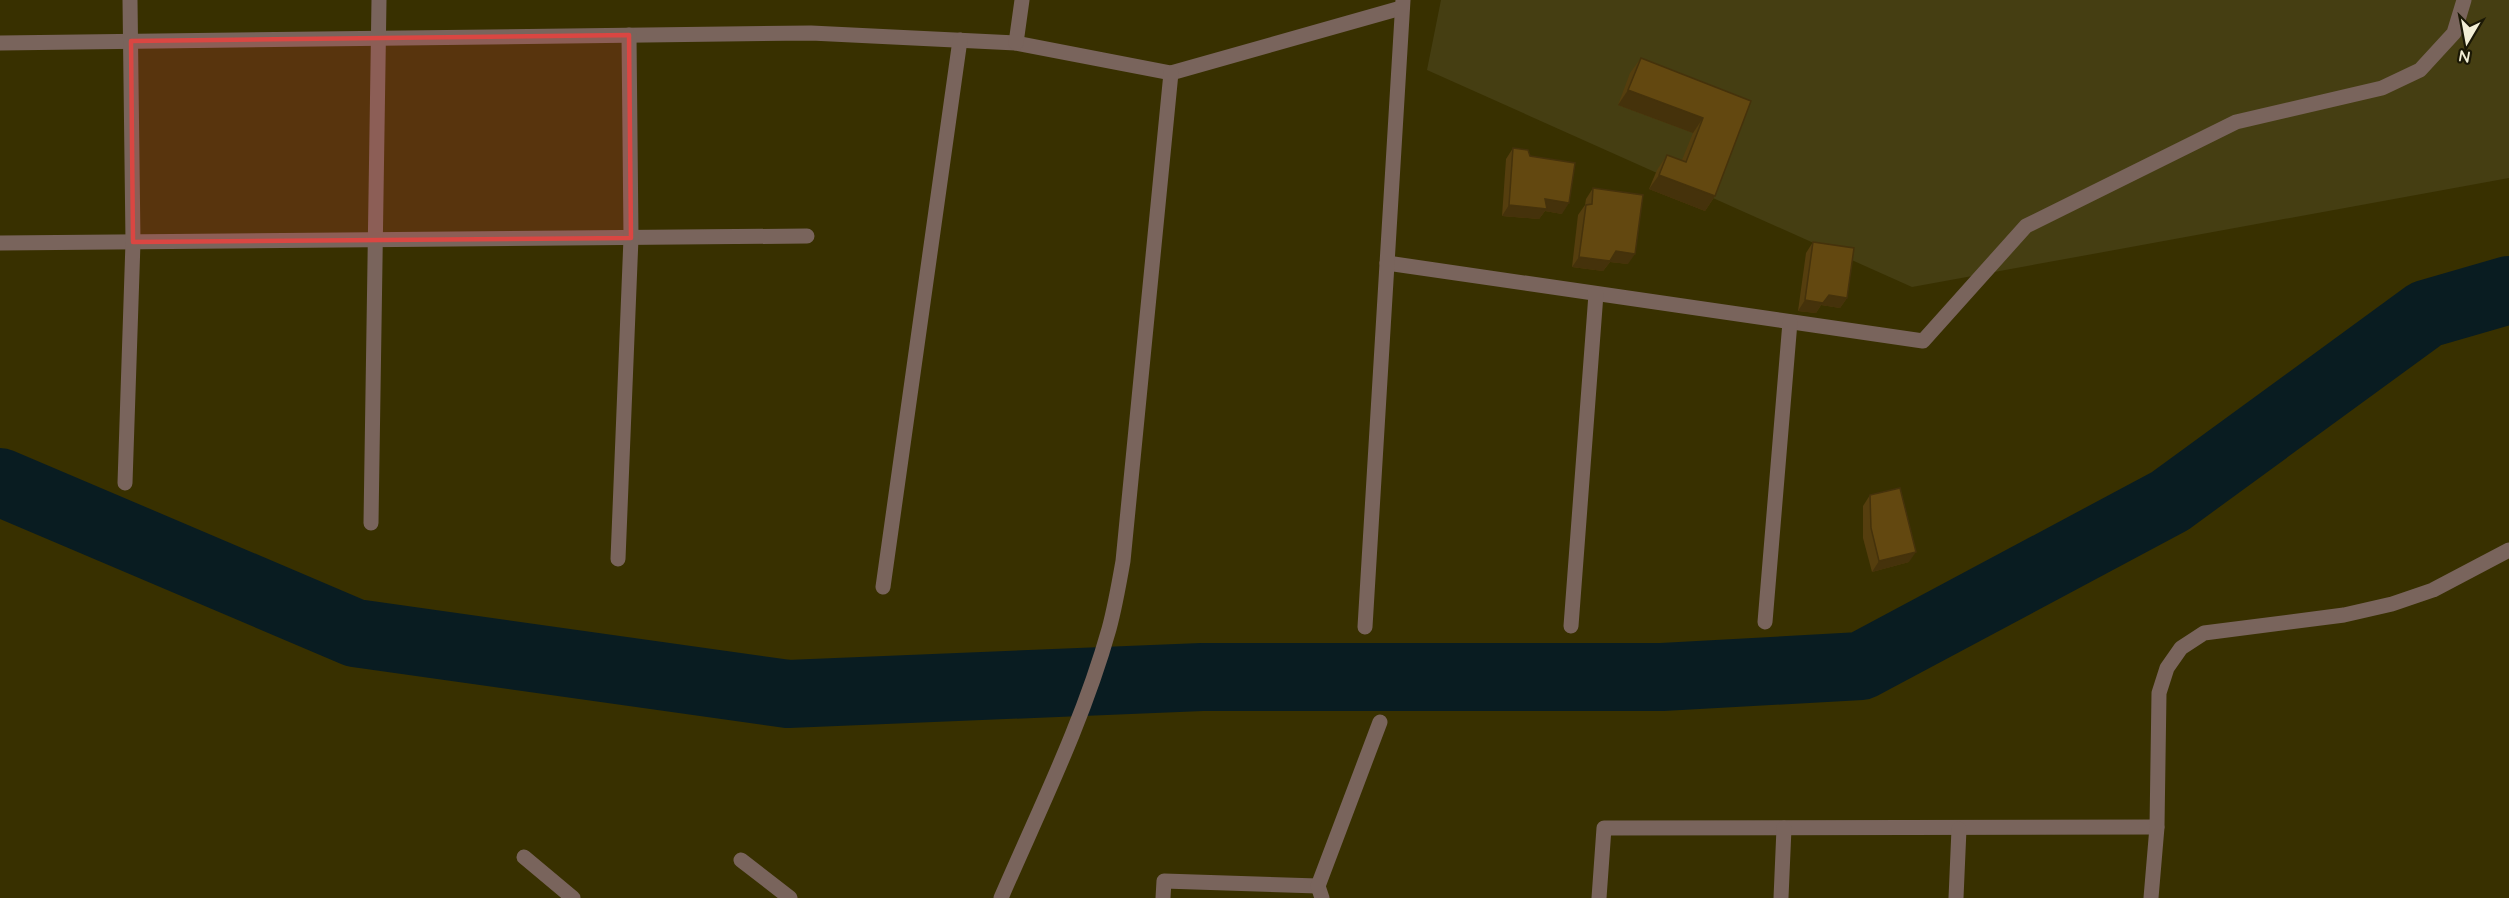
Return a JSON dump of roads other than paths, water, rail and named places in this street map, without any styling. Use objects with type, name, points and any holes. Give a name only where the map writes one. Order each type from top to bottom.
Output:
[{"type":"street","points":[[125,483],[133,242],[130,0]]},
{"type":"street","points":[[370,523],[379,0]]},
{"type":"street","points":[[1016,43],[1022,0]]},
{"type":"street","points":[[1387,263],[1923,341],[2026,226],[2236,122],[2382,88],[2420,70],[2454,33],[2464,0]]},
{"type":"street","points":[[0,43],[811,33],[1016,43],[1171,73],[1402,4],[1365,627]]},
{"type":"street","points":[[618,559],[631,237],[629,35]]},
{"type":"street","points":[[883,587],[960,40]]},
{"type":"street","points":[[1001,898],[1068,742],[1109,629],[1124,561],[1171,73]]},
{"type":"street","points":[[0,243],[807,237]]},
{"type":"street","points":[[1571,626],[1596,294]]},
{"type":"street","points":[[1765,621],[1790,322]]},
{"type":"street","points":[[2151,898],[2157,827],[2159,693],[2167,668],[2181,648],[2204,633],[2344,615],[2392,604],[2433,590],[2509,550]]},
{"type":"street","points":[[1163,898],[1164,881],[1320,892],[1380,722]]},
{"type":"street","points":[[1599,898],[1604,828],[2157,827]]},
{"type":"street","points":[[1780,898],[1784,828]]},
{"type":"street","points":[[1956,898],[1959,829]]},
{"type":"street","points":[[524,857],[573,898]]},
{"type":"street","points":[[741,860],[790,898]]},
{"type":"waterway","points":[[0,482],[355,633],[788,694],[1202,677],[1662,677],[1861,666],[2170,501],[2426,314],[2509,290]]}]
